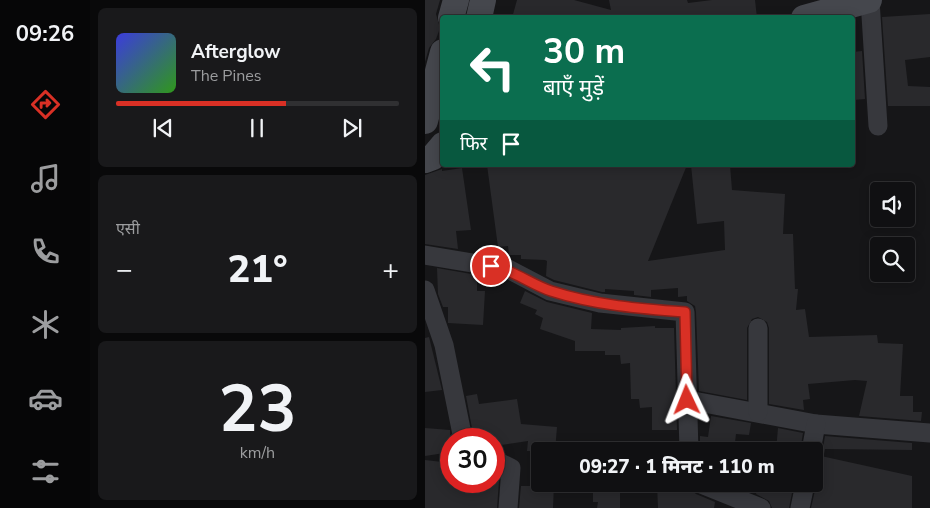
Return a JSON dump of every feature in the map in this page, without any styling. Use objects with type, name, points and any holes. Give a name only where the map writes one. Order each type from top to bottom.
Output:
[{"type":"main road","points":[[452,15],[456,0]]},
{"type":"main road","points":[[480,15],[483,0]]},
{"type":"main road","points":[[815,15],[869,0]]},
{"type":"main road","points":[[425,121],[440,64]]},
{"type":"main road","points":[[425,144],[440,139]]},
{"type":"main road","points":[[425,160],[433,157],[440,149]]},
{"type":"street","points":[[869,0],[878,126]]},
{"type":"street","points":[[425,255],[508,269],[550,291],[600,302],[685,312],[689,442]]},
{"type":"street","points":[[425,290],[444,345],[461,428]]},
{"type":"street","points":[[758,328],[758,412]]},
{"type":"street","points":[[687,400],[816,424],[930,433]]},
{"type":"street","points":[[813,442],[816,424]]},
{"type":"street","points":[[505,465],[511,468],[508,508]]},
{"type":"street","points":[[721,492],[761,508]]},
{"type":"street","points":[[800,508],[803,492]]},
{"type":"building","points":[[425,0],[440,0],[436,14],[440,28],[436,39],[429,48],[425,62]]},
{"type":"building","points":[[517,0],[574,0],[611,10],[609,0],[687,0],[688,3],[712,0],[755,0],[757,15],[513,15]]},
{"type":"building","points":[[930,14],[930,57],[905,60],[908,86],[930,87],[930,106],[888,106],[882,17]]},
{"type":"building","points":[[862,51],[865,99],[855,100],[855,52]]},
{"type":"building","points":[[487,167],[686,167],[648,261],[725,250],[724,221],[697,224],[691,167],[730,167],[732,190],[785,194],[783,234],[793,234],[795,289],[798,289],[796,310],[805,309],[809,337],[877,335],[878,343],[903,344],[900,396],[913,396],[913,412],[922,412],[921,421],[859,416],[867,381],[855,380],[808,384],[810,399],[803,400],[804,410],[769,404],[769,328],[767,322],[758,317],[752,319],[747,328],[747,400],[699,391],[695,306],[687,301],[687,296],[678,297],[678,288],[651,290],[651,297],[634,295],[634,291],[605,289],[605,292],[602,292],[554,280],[546,276],[547,261],[521,259],[521,255],[509,255],[508,246],[498,247]]},
{"type":"building","points":[[462,168],[471,230],[456,231],[458,249],[425,244],[425,175],[442,169],[442,171]]},
{"type":"building","points":[[437,268],[477,275],[477,291],[485,291],[483,325],[448,323],[448,307],[443,307],[438,294]]},
{"type":"building","points":[[525,291],[547,302],[592,313],[591,329],[621,330],[621,328],[655,326],[655,328],[674,328],[677,430],[652,430],[652,407],[640,408],[639,399],[631,399],[630,363],[621,364],[620,355],[605,355],[605,351],[575,351],[575,341],[540,329],[543,318],[535,314],[537,310],[520,303]]},
{"type":"building","points":[[429,337],[442,390],[425,392],[425,338]]},
{"type":"building","points":[[477,394],[479,404],[517,399],[521,424],[557,427],[556,442],[531,442],[531,451],[527,451],[528,441],[505,444],[505,428],[472,428],[466,396]]},
{"type":"building","points":[[711,416],[751,423],[749,435],[736,434],[735,442],[700,442],[700,436],[708,437]]},
{"type":"building","points":[[425,428],[440,429],[440,454],[425,456]]},
{"type":"building","points":[[778,428],[803,433],[802,442],[777,442]]},
{"type":"building","points":[[825,436],[912,443],[912,450],[825,449],[823,454]]},
{"type":"building","points":[[823,456],[912,476],[912,508],[811,508],[815,492],[823,492]]},
{"type":"building","points":[[425,460],[440,462],[440,493],[498,493],[497,508],[425,508]]},
{"type":"building","points":[[521,486],[531,486],[531,492],[554,492],[553,508],[519,508]]},
{"type":"building","points":[[593,492],[620,492],[620,508],[597,508],[598,502],[593,502]]},
{"type":"building","points":[[657,492],[693,492],[715,502],[714,508],[658,508]]},
{"type":"building","points":[[757,492],[792,492],[789,508],[772,508],[769,501],[756,494]]},
{"type":"route","points":[[491,266],[508,269],[550,291],[600,302],[685,312],[687,400]]}]
